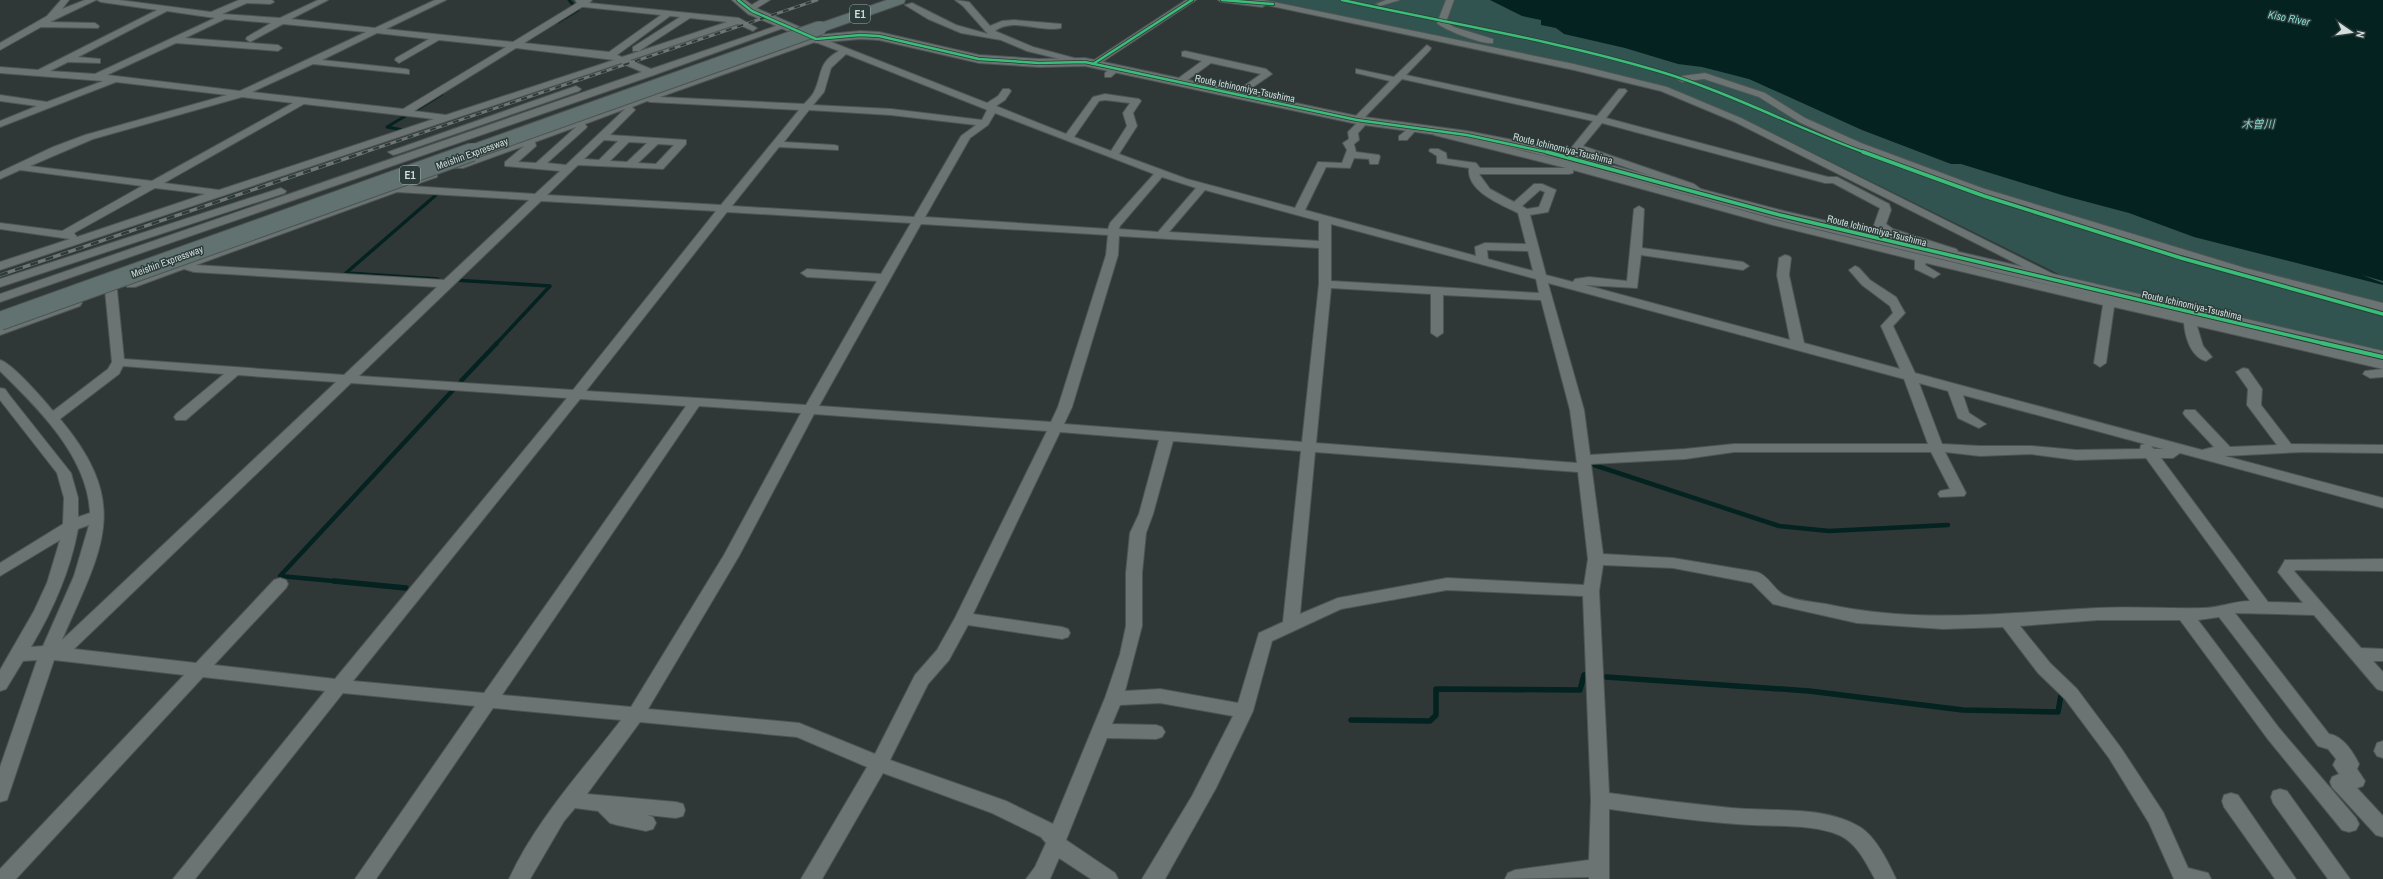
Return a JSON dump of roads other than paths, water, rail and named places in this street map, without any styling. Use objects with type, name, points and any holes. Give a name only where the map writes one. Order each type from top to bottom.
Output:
[{"type":"highway","name":"Meishin Expressway","points":[[0,321],[814,30],[873,0]]},
{"type":"highway","name":"Meishin Expressway","points":[[0,307],[814,30],[904,2]]},
{"type":"main road","name":"Route Ichinomiya-Tsushima","points":[[738,0],[749,9],[785,26],[879,36],[950,54],[979,59],[1039,63],[1089,63],[1112,72],[1179,82],[1361,120],[1414,133],[1528,147],[1701,193],[1999,268],[2383,357]]},
{"type":"street","points":[[54,15],[65,0]]},
{"type":"street","points":[[0,47],[54,15],[92,0]]},
{"type":"street","points":[[101,0],[223,17],[377,30],[611,55],[625,58],[637,68],[652,73]]},
{"type":"street","points":[[212,15],[246,0],[270,2]]},
{"type":"street","points":[[250,39],[324,0]]},
{"type":"street","points":[[0,176],[17,167],[89,137],[241,94],[442,0]]},
{"type":"street","points":[[749,9],[766,0]]},
{"type":"street","points":[[960,0],[966,4],[990,30],[1002,38]]},
{"type":"street","points":[[904,2],[949,27],[963,32],[1002,38],[1030,48],[1089,63],[1122,45],[1192,0]]},
{"type":"street","points":[[1222,0],[1274,2]]},
{"type":"street","points":[[1252,0],[1274,2],[1321,14],[1561,64],[1664,89],[1699,103],[2070,285]]},
{"type":"street","points":[[1380,4],[1396,0]]},
{"type":"street","points":[[1450,0],[1441,22],[1451,29],[1561,64]]},
{"type":"street","points":[[404,113],[516,45],[583,1],[668,14],[739,21],[753,28]]},
{"type":"street","points":[[124,14],[141,6]]},
{"type":"street","points":[[38,73],[69,59],[165,9]]},
{"type":"street","points":[[611,55],[668,14]]},
{"type":"street","points":[[1146,15],[1159,21]]},
{"type":"street","points":[[625,58],[688,16]]},
{"type":"street","points":[[96,77],[223,17]]},
{"type":"street","points":[[0,266],[739,21]]},
{"type":"street","points":[[0,284],[472,125],[773,21]]},
{"type":"street","points":[[990,30],[994,26],[1009,22],[1042,27],[1058,26]]},
{"type":"street","points":[[41,24],[95,26]]},
{"type":"street","points":[[0,298],[484,132],[785,26]]},
{"type":"street","points":[[0,331],[805,41],[814,30],[845,51],[1113,156],[1160,173],[1203,186],[2383,503]]},
{"type":"street","points":[[399,60],[438,37]]},
{"type":"street","points":[[176,40],[278,48]]},
{"type":"street","points":[[1122,45],[1135,48]]},
{"type":"street","points":[[1299,211],[1303,198],[1312,188],[1322,164],[1346,166],[1352,150],[1348,143],[1354,140],[1353,132],[1361,120],[1427,48]]},
{"type":"street","points":[[183,879],[337,686],[577,393],[724,208],[819,92],[822,72],[845,51]]},
{"type":"street","points":[[1185,54],[1263,71],[1267,74],[1237,95]]},
{"type":"street","points":[[69,59],[97,61]]},
{"type":"street","points":[[1179,82],[1209,60]]},
{"type":"street","points":[[311,61],[406,72]]},
{"type":"street","points":[[0,70],[96,77],[301,102],[404,113],[451,116],[472,125],[511,147]]},
{"type":"street","points":[[1359,71],[1599,119],[1829,181],[1833,179],[1885,206],[1886,210],[1880,225],[1889,231],[1934,246],[1982,258],[1999,268]]},
{"type":"street","points":[[0,80],[20,72]]},
{"type":"street","points":[[1682,79],[1705,76],[1762,95],[1802,120],[1857,145],[1978,190],[2241,270],[2383,307]]},
{"type":"street","points":[[0,124],[114,80]]},
{"type":"street","points":[[1622,90],[1577,147],[1581,150],[1690,186],[1701,193]]},
{"type":"street","points":[[519,879],[558,814],[571,800],[636,714],[731,556],[809,411],[966,136],[985,123],[990,108],[1002,98],[1006,91]]},
{"type":"street","points":[[1068,139],[1096,99],[1105,97],[1136,101],[1128,112],[1132,126],[1113,156]]},
{"type":"street","points":[[646,98],[891,112],[985,123]]},
{"type":"street","points":[[1,99],[48,106]]},
{"type":"street","points":[[63,235],[301,102]]},
{"type":"street","points":[[53,654],[630,110],[626,105]]},
{"type":"street","points":[[538,166],[582,127],[579,123]]},
{"type":"street","points":[[1414,133],[1598,174],[1796,227],[2109,303],[2123,312],[2190,322],[2383,365]]},
{"type":"street","points":[[529,141],[532,144],[509,164],[538,166],[601,164],[659,167],[682,142],[601,137]]},
{"type":"street","points":[[601,164],[626,139]]},
{"type":"street","points":[[630,165],[655,140]]},
{"type":"street","points":[[776,144],[834,148]]},
{"type":"street","points":[[1434,151],[1442,155],[1441,161],[1472,165],[1473,179],[1488,192],[1520,210],[1549,211],[1552,192],[1538,186],[1520,210]]},
{"type":"street","points":[[1350,154],[1375,157],[1374,162]]},
{"type":"street","points":[[17,167],[226,192],[245,202],[280,231]]},
{"type":"street","points":[[1473,179],[1566,170],[1598,174]]},
{"type":"street","points":[[810,879],[879,764],[921,680],[943,655],[963,618],[1068,399],[1112,255],[1115,232],[1114,225],[1160,173]]},
{"type":"street","points":[[1162,234],[1203,186]]},
{"type":"street","points":[[397,188],[536,199],[724,208],[1324,245]]},
{"type":"street","points":[[1569,284],[1589,281],[1633,285],[1639,209]]},
{"type":"street","points":[[1515,879],[1599,873],[1600,800],[1591,591],[1596,558],[1577,410],[1542,276],[1534,248],[1520,210]]},
{"type":"street","points":[[1291,624],[1325,284],[1325,218]]},
{"type":"street","points":[[0,226],[63,235],[89,237],[104,250],[125,255],[152,276]]},
{"type":"street","points":[[1796,227],[1805,235],[1828,245]]},
{"type":"street","points":[[1482,260],[1481,247],[1485,246],[1534,248]]},
{"type":"street","points":[[1635,251],[1743,266]]},
{"type":"street","points":[[1785,258],[1783,275],[1798,346]]},
{"type":"street","points":[[1921,258],[1920,267],[1934,274]]},
{"type":"street","points":[[184,265],[194,268],[446,284]]},
{"type":"street","points":[[1855,270],[1866,284],[1892,299],[1897,307],[1899,313],[1887,326],[1910,377],[1937,450],[1959,493],[1945,494]]},
{"type":"street","points":[[807,273],[885,278]]},
{"type":"street","points":[[1325,284],[1547,297]]},
{"type":"street","points":[[51,419],[114,371],[118,362],[111,290]]},
{"type":"street","points":[[1437,290],[1437,334]]},
{"type":"street","points":[[2100,363],[2109,303]]},
{"type":"street","points":[[2190,322],[2191,333],[2201,353],[2206,357]]},
{"type":"street","points":[[118,362],[344,380],[577,393],[1308,448],[1584,464],[1734,448],[1937,450],[1954,448],[1980,452],[2031,450],[2076,455],[2150,453],[2201,454],[2226,451],[2287,448],[2383,449]]},
{"type":"street","points":[[0,364],[25,387],[78,454],[98,501],[97,526],[88,558],[0,794]]},
{"type":"street","points":[[181,417],[235,371]]},
{"type":"street","points":[[2243,372],[2255,389],[2254,405],[2287,448]]},
{"type":"street","points":[[2370,374],[2383,373]]},
{"type":"street","points":[[0,684],[19,655],[50,594],[71,526],[72,500],[63,472],[1,396],[25,387]]},
{"type":"street","points":[[1954,388],[1963,415],[1979,424]]},
{"type":"street","points":[[365,879],[487,700],[696,402]]},
{"type":"street","points":[[2190,413],[2226,451]]},
{"type":"street","points":[[1036,879],[1042,873],[1114,698],[1134,626],[1134,573],[1138,533],[1146,514],[1167,437]]},
{"type":"street","points":[[2138,438],[2264,608]]},
{"type":"street","points":[[0,570],[71,526],[97,516]]},
{"type":"street","points":[[1596,558],[1673,563],[1758,578],[1779,600],[1857,617],[1943,623],[2007,621],[2098,614],[2205,614],[2237,607],[2318,609]]},
{"type":"street","points":[[2383,565],[2292,564],[2286,572],[2383,684]]},
{"type":"street","points":[[3,879],[280,584]]},
{"type":"street","points":[[1152,879],[1156,877],[1185,826],[1244,711],[1265,637],[1338,604],[1446,584],[1591,591]]},
{"type":"street","points":[[2223,610],[2324,740],[2333,742],[2350,764],[2342,765],[2356,781],[2339,782],[2383,829]]},
{"type":"street","points":[[2184,614],[2273,733],[2349,824]]},
{"type":"street","points":[[963,618],[1062,634]]},
{"type":"street","points":[[2007,621],[2044,668],[2071,694],[2115,753],[2156,818],[2182,877],[2201,879]]},
{"type":"street","points":[[19,655],[53,654],[200,669],[337,686],[799,730],[879,764],[999,807],[1048,831],[1054,843],[1062,850],[1108,879]]},
{"type":"street","points":[[2358,654],[2383,654]]},
{"type":"street","points":[[1114,698],[1160,696],[1244,711]]},
{"type":"street","points":[[1100,731],[1156,732]]},
{"type":"street","points":[[2280,797],[2340,879]]},
{"type":"street","points":[[571,800],[676,810]]},
{"type":"street","points":[[1600,800],[1734,816],[1815,822],[1840,826],[1855,834],[1872,856],[1886,879]]},
{"type":"street","points":[[2231,800],[2286,879]]},
{"type":"street","points":[[604,804],[617,817],[646,823]]},
{"type":"water","name":"木曽川","points":[[1490,0],[2383,0],[2383,281],[2362,275],[2383,283],[2383,285],[2194,237],[2129,213],[2065,196],[1961,164],[1951,164],[1862,130],[1749,79],[1702,67],[1678,64],[1625,48],[1564,34],[1556,28],[1541,25],[1541,20],[1522,16]]},
{"type":"waterway","points":[[569,0],[574,6]]},
{"type":"waterway","points":[[558,22],[578,10]]},
{"type":"waterway","points":[[413,112],[442,94]]},
{"type":"waterway","points":[[403,130],[387,127],[407,115]]},
{"type":"waterway","points":[[436,195],[346,273],[438,279]]},
{"type":"waterway","points":[[454,280],[550,286],[496,344]]},
{"type":"waterway","points":[[461,381],[497,343]]},
{"type":"waterway","points":[[344,582],[280,576],[453,390]]},
{"type":"waterway","points":[[1594,465],[1779,526],[1829,531],[1948,525]]},
{"type":"waterway","points":[[334,581],[406,588]]},
{"type":"waterway","points":[[1351,720],[1430,721],[1436,715],[1436,689],[1580,690],[1584,675]]},
{"type":"waterway","points":[[1606,677],[1809,691],[1963,710],[2058,712],[2061,695]]},
{"type":"railway","points":[[362,153],[817,0]]},
{"type":"railway","points":[[0,275],[365,152]]},
{"type":"water label","name":"Kiso River","points":[[2289,18]]}]
